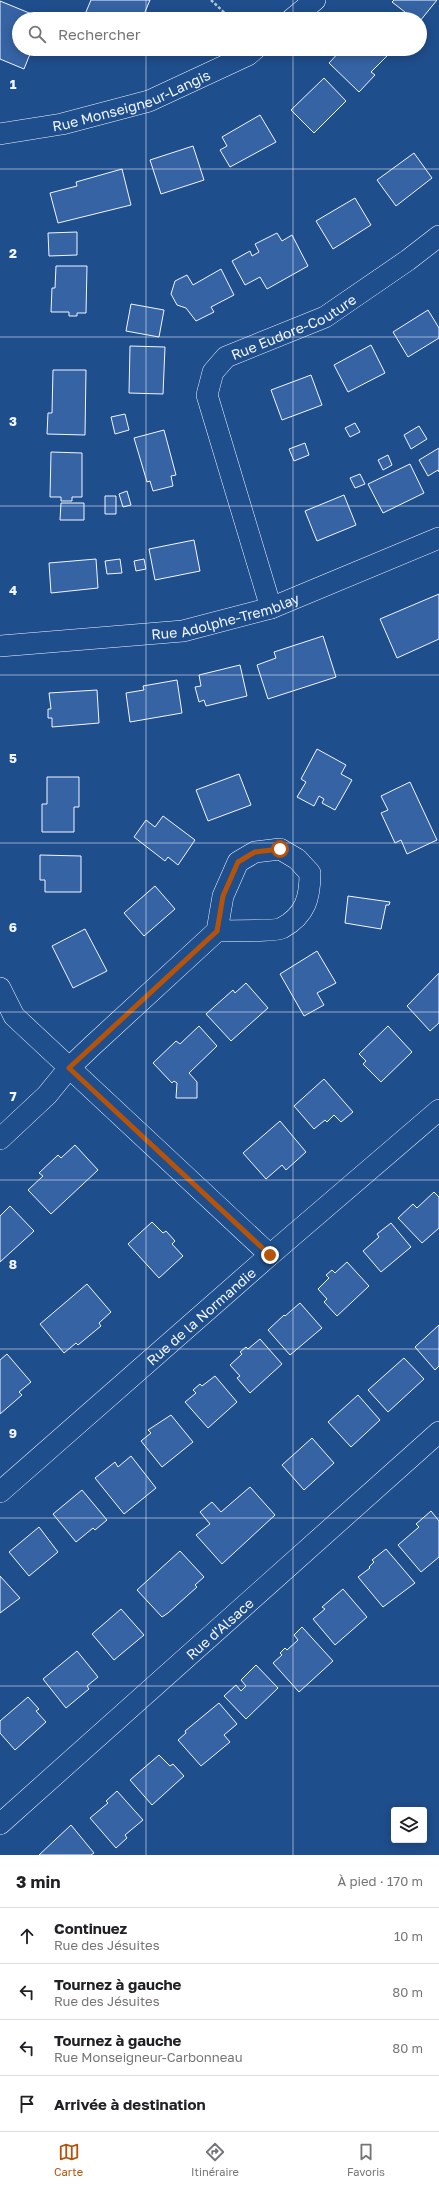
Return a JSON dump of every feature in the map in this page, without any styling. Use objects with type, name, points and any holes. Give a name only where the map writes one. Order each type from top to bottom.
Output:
[{"type":"street","points":[[300,12],[315,0]]},
{"type":"street","name":"Rue Monseigneur-Langis","points":[[0,134],[62,124],[149,101],[246,56]]},
{"type":"street","name":"Rue Eudore-Couture","points":[[270,608],[207,395],[213,372],[226,356],[325,317],[408,260],[439,236]]},
{"type":"street","name":"Rue Adolphe-Tremblay","points":[[0,646],[183,631],[270,608],[439,538]]},
{"type":"street","points":[[0,1139],[47,1095],[69,1068],[217,931],[223,896],[238,862],[255,852],[280,849],[297,859],[310,873],[310,894],[303,911],[282,928],[217,931]]},
{"type":"street","points":[[0,988],[14,1016],[270,1255]]},
{"type":"street","name":"Rue de la Normandie","points":[[0,1492],[270,1255],[437,1116]]},
{"type":"street","name":"Rue d'Alsace","points":[[0,1824],[439,1432]]},
{"type":"path","points":[[211,0],[224,12]]},
{"type":"building","points":[[91,0],[150,0],[145,12],[86,12]]},
{"type":"building","points":[[394,0],[437,0],[427,12],[405,12],[392,2]]},
{"type":"building","points":[[0,1],[27,12],[12,12],[12,56],[29,56],[24,69],[0,59]]},
{"type":"building","points":[[336,56],[387,56],[371,72],[375,75],[359,92],[329,63]]},
{"type":"building","points":[[324,78],[346,101],[314,133],[291,110]]},
{"type":"building","points":[[260,115],[276,142],[230,167],[220,150],[227,146],[222,137]]},
{"type":"building","points":[[193,146],[204,180],[161,194],[150,160]]},
{"type":"building","points":[[414,153],[432,178],[396,206],[377,180]]},
{"type":"building","points":[[122,169],[131,205],[58,223],[50,193],[77,186],[76,182]]},
{"type":"building","points":[[355,198],[371,225],[333,249],[316,221]]},
{"type":"building","points":[[77,232],[77,255],[49,256],[48,233]]},
{"type":"building","points":[[277,233],[282,241],[292,235],[308,266],[267,289],[260,277],[245,285],[232,261],[250,251],[252,256],[259,252],[255,244]]},
{"type":"building","points":[[56,266],[87,266],[86,313],[77,313],[77,316],[69,316],[69,312],[51,312],[52,288],[55,288]]},
{"type":"building","points":[[221,269],[234,295],[211,307],[214,312],[196,321],[186,308],[177,305],[171,294],[175,281],[187,275],[193,285]]},
{"type":"building","points":[[131,304],[164,310],[159,337],[126,331]]},
{"type":"building","points":[[428,310],[439,328],[439,338],[408,357],[393,332]]},
{"type":"building","points":[[371,345],[385,373],[348,392],[334,365]]},
{"type":"building","points":[[130,346],[165,347],[163,394],[129,393]]},
{"type":"building","points":[[53,370],[86,370],[85,435],[47,434],[48,413],[52,413]]},
{"type":"building","points":[[311,375],[322,405],[282,420],[271,390]]},
{"type":"building","points":[[125,414],[129,430],[115,434],[111,417]]},
{"type":"building","points":[[355,423],[360,432],[350,437],[345,428]]},
{"type":"building","points":[[419,426],[427,439],[411,449],[404,435]]},
{"type":"building","points":[[164,430],[176,475],[171,476],[173,486],[153,491],[150,481],[147,482],[134,438]]},
{"type":"building","points":[[305,443],[309,455],[294,461],[289,449]]},
{"type":"building","points":[[439,448],[439,472],[438,470],[428,476],[419,460]]},
{"type":"building","points":[[51,452],[82,453],[82,497],[72,497],[72,501],[61,501],[61,497],[50,497]]},
{"type":"building","points":[[388,455],[392,465],[383,470],[378,460]]},
{"type":"building","points":[[410,464],[424,493],[383,513],[368,484]]},
{"type":"building","points":[[360,474],[365,484],[355,488],[350,478]]},
{"type":"building","points":[[127,491],[131,505],[123,507],[119,494]]},
{"type":"building","points":[[344,495],[356,525],[317,541],[305,511]]},
{"type":"building","points":[[105,496],[116,496],[116,514],[105,514]]},
{"type":"building","points":[[61,503],[84,503],[84,520],[60,520]]},
{"type":"building","points":[[194,540],[200,571],[155,580],[149,549]]},
{"type":"building","points":[[96,559],[98,588],[51,593],[49,563]]},
{"type":"building","points":[[120,559],[122,573],[107,574],[105,561]]},
{"type":"building","points":[[144,559],[146,569],[136,571],[134,561]]},
{"type":"building","points":[[439,594],[439,639],[397,658],[380,619]]},
{"type":"building","points":[[323,636],[336,677],[268,699],[257,665],[276,658],[274,652]]},
{"type":"building","points":[[240,665],[247,696],[206,706],[204,700],[199,702],[195,687],[201,686],[199,675]]},
{"type":"building","points":[[177,680],[182,713],[130,722],[126,693],[144,690],[143,686]]},
{"type":"building","points":[[97,690],[99,723],[52,727],[52,718],[48,718],[48,709],[51,709],[49,693]]},
{"type":"building","points":[[317,749],[346,765],[341,774],[352,780],[335,810],[322,803],[324,799],[319,796],[314,806],[297,797],[306,782],[301,779]]},
{"type":"building","points":[[239,774],[251,805],[208,821],[196,790]]},
{"type":"building","points":[[47,777],[79,777],[79,807],[74,807],[74,832],[42,832],[42,804],[47,804]]},
{"type":"building","points":[[410,782],[437,840],[407,854],[401,840],[395,843],[381,813],[388,810],[381,796]]},
{"type":"building","points":[[163,816],[195,840],[178,865],[168,857],[165,861],[134,837],[146,820],[155,827]]},
{"type":"building","points":[[40,855],[81,856],[81,892],[45,892],[45,880],[40,880]]},
{"type":"building","points":[[155,886],[175,909],[144,936],[124,913]]},
{"type":"building","points":[[348,896],[390,902],[389,905],[386,905],[381,929],[345,923]]},
{"type":"building","points":[[85,929],[107,971],[73,988],[52,946]]},
{"type":"building","points":[[317,951],[336,983],[317,993],[324,1005],[304,1016],[280,974]]},
{"type":"building","points":[[439,973],[439,1023],[430,1031],[407,1006]]},
{"type":"building","points":[[246,983],[268,1008],[231,1041],[206,1014],[233,990],[235,993]]},
{"type":"building","points":[[199,1026],[217,1046],[189,1073],[197,1082],[197,1098],[176,1098],[177,1083],[174,1081],[172,1083],[153,1063],[176,1041],[180,1044]]},
{"type":"building","points":[[388,1026],[412,1052],[381,1082],[363,1064],[366,1061],[359,1054]]},
{"type":"building","points":[[324,1079],[353,1112],[341,1122],[334,1115],[327,1122],[325,1120],[314,1129],[294,1106]]},
{"type":"building","points":[[280,1121],[306,1152],[286,1170],[282,1165],[266,1179],[243,1153]]},
{"type":"building","points":[[75,1145],[98,1170],[51,1214],[28,1190],[43,1176],[39,1173],[58,1155],[61,1158]]},
{"type":"building","points":[[434,1192],[439,1197],[439,1228],[422,1243],[398,1218],[413,1204],[417,1208]]},
{"type":"building","points":[[10,1206],[34,1231],[0,1262],[0,1216]]},
{"type":"building","points":[[152,1222],[163,1233],[166,1231],[175,1241],[172,1244],[183,1256],[159,1278],[128,1244]]},
{"type":"building","points":[[391,1223],[411,1247],[381,1272],[363,1251],[379,1237],[377,1234]]},
{"type":"building","points":[[347,1262],[369,1286],[337,1316],[324,1302],[327,1299],[318,1289],[329,1278],[326,1275],[332,1270],[335,1273]]},
{"type":"building","points":[[87,1284],[111,1312],[99,1323],[101,1326],[78,1345],[76,1343],[64,1353],[40,1324]]},
{"type":"building","points":[[300,1303],[322,1328],[290,1355],[268,1330]]},
{"type":"building","points":[[439,1325],[439,1366],[435,1370],[415,1347]]},
{"type":"building","points":[[260,1339],[282,1364],[250,1393],[237,1378],[240,1376],[230,1365],[242,1354],[240,1352],[246,1347],[248,1349]]},
{"type":"building","points":[[7,1354],[31,1382],[19,1392],[22,1395],[0,1414],[0,1360]]},
{"type":"building","points":[[404,1358],[424,1379],[388,1412],[368,1390]]},
{"type":"building","points":[[215,1376],[237,1402],[208,1428],[185,1402],[196,1393],[193,1390],[200,1384],[202,1386]]},
{"type":"building","points":[[358,1395],[380,1420],[351,1447],[328,1422]]},
{"type":"building","points":[[171,1415],[193,1442],[162,1467],[141,1441],[151,1433],[148,1430]]},
{"type":"building","points":[[312,1438],[334,1463],[304,1490],[282,1465]]},
{"type":"building","points":[[131,1456],[156,1488],[124,1514],[95,1478],[115,1462],[118,1467]]},
{"type":"building","points":[[250,1487],[275,1515],[222,1564],[196,1535],[210,1524],[200,1512],[212,1502],[221,1512]]},
{"type":"building","points":[[82,1490],[107,1520],[95,1530],[93,1528],[76,1542],[53,1514]]},
{"type":"building","points":[[431,1511],[439,1521],[439,1557],[421,1572],[398,1545],[419,1527],[416,1524]]},
{"type":"building","points":[[39,1527],[58,1552],[29,1576],[9,1552]]},
{"type":"building","points":[[386,1549],[415,1583],[383,1607],[358,1577],[370,1568],[369,1567],[374,1562],[372,1560]]},
{"type":"building","points":[[180,1551],[204,1577],[195,1585],[197,1587],[162,1617],[137,1590]]},
{"type":"building","points":[[0,1576],[20,1598],[0,1613]]},
{"type":"building","points":[[343,1589],[367,1617],[335,1645],[313,1619],[325,1609],[322,1607]]},
{"type":"building","points":[[121,1609],[144,1635],[114,1660],[92,1634]]},
{"type":"building","points":[[302,1627],[333,1661],[299,1692],[273,1663],[282,1655],[280,1653],[285,1648],[287,1650],[298,1640],[294,1635]]},
{"type":"building","points":[[77,1651],[98,1677],[87,1686],[89,1689],[66,1708],[43,1679]]},
{"type":"building","points":[[256,1665],[278,1688],[246,1719],[224,1696],[236,1685],[241,1691],[246,1686],[241,1680]]},
{"type":"building","points":[[28,1697],[39,1709],[36,1711],[46,1722],[15,1750],[0,1733],[0,1721]]},
{"type":"building","points":[[219,1703],[237,1724],[224,1735],[230,1742],[201,1766],[178,1740],[186,1733],[185,1731]]},
{"type":"building","points":[[159,1755],[170,1766],[173,1764],[184,1776],[152,1805],[130,1780]]},
{"type":"building","points":[[117,1791],[143,1820],[125,1835],[127,1838],[116,1848],[90,1818],[108,1803],[106,1801]]},
{"type":"building","points":[[71,1825],[94,1853],[91,1855],[39,1855]]},
{"type":"route","points":[[270,1255],[69,1068],[217,931],[223,896],[238,862],[255,852],[280,849]]}]
